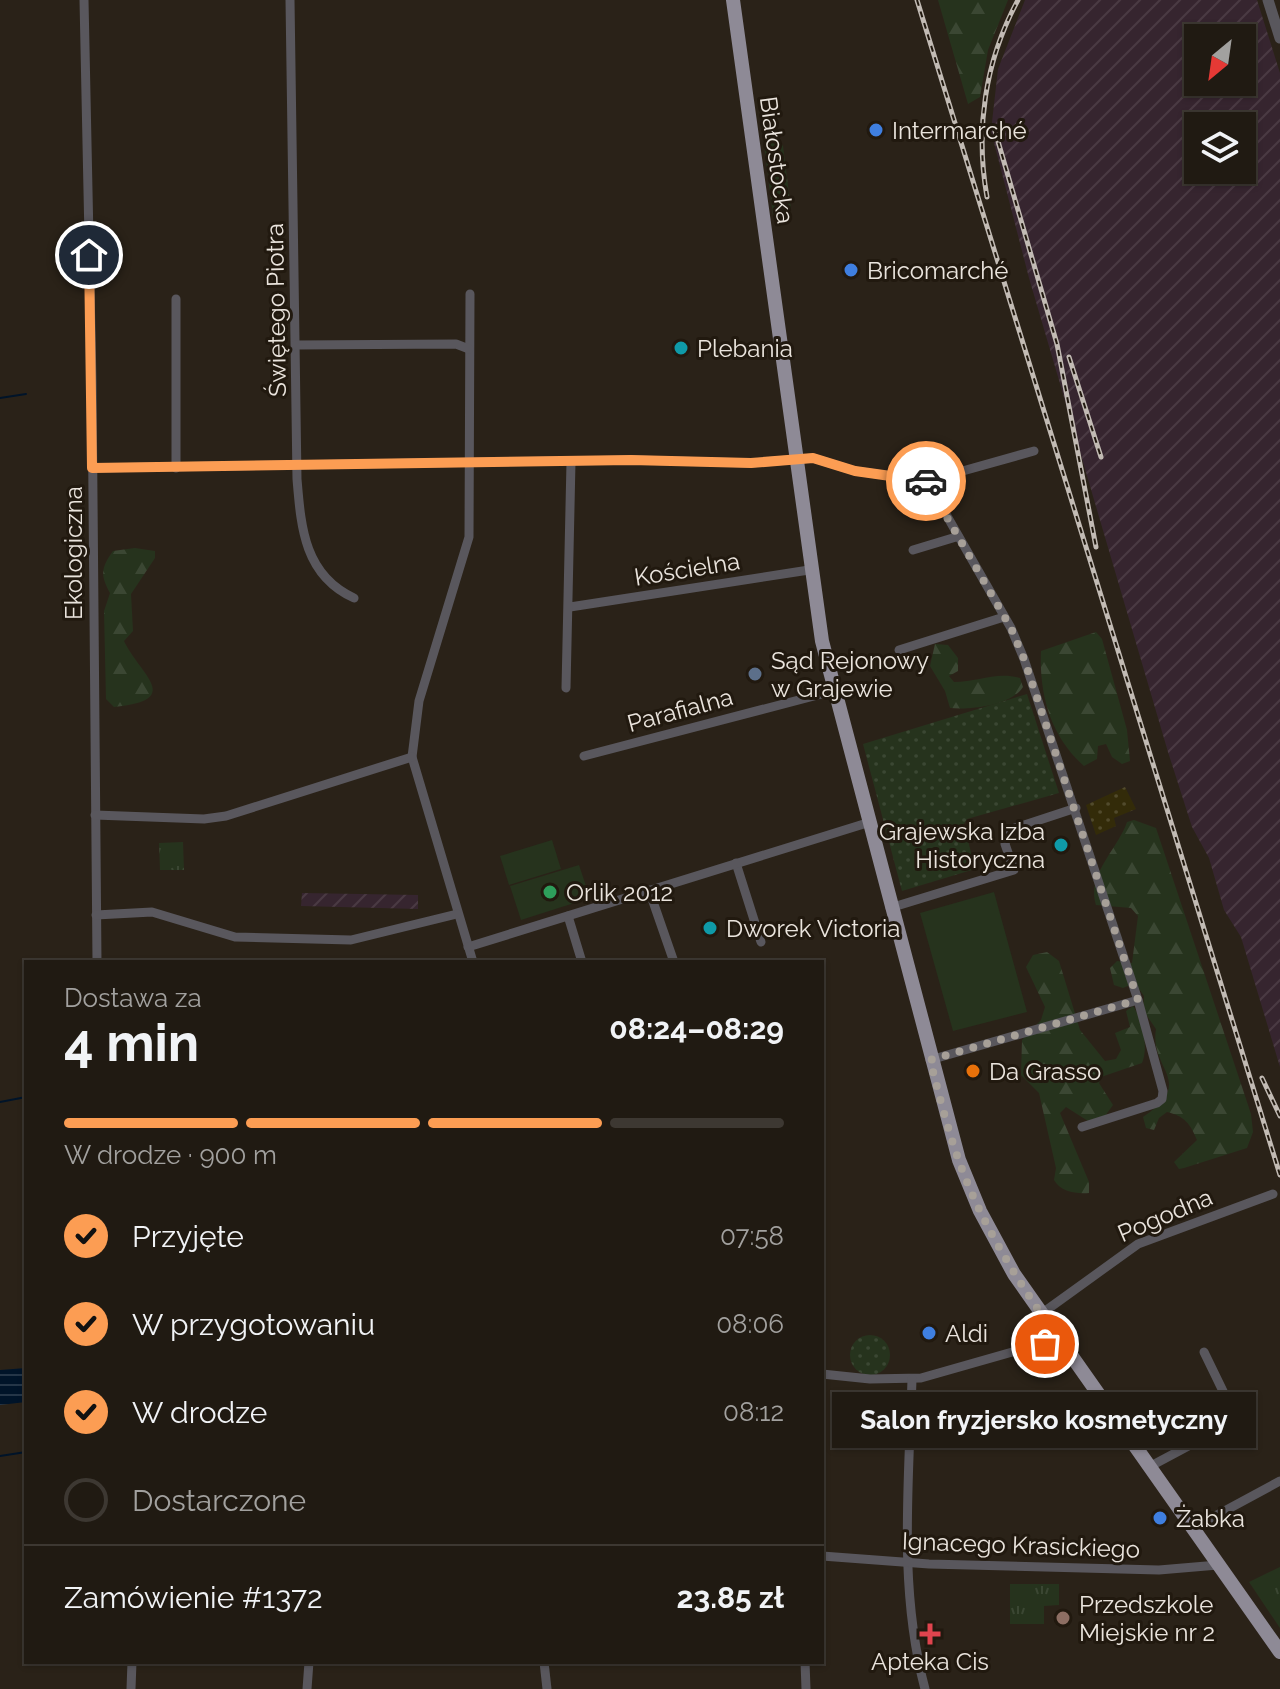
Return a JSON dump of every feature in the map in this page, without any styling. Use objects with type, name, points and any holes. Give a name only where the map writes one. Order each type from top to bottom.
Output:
[{"type":"main road","name":"Białostocka","points":[[733,0],[809,570],[833,691],[959,1160],[1002,1254],[1041,1314],[1280,1652]]},
{"type":"street","name":"Ekologiczna","points":[[84,0],[97,960]]},
{"type":"street","name":"Świętego Piotra","points":[[290,0],[298,465],[305,546],[329,581],[354,598]]},
{"type":"street","points":[[1268,0],[1280,38]]},
{"type":"street","points":[[470,294],[472,465],[469,537],[419,701],[412,757],[472,960]]},
{"type":"street","points":[[176,299],[176,468]]},
{"type":"street","points":[[296,345],[457,344],[469,349]]},
{"type":"street","points":[[92,468],[705,460],[751,463],[794,458],[822,459],[855,471],[927,481],[1034,451]]},
{"type":"street","points":[[566,688],[571,462]]},
{"type":"street","points":[[927,481],[1004,617],[1024,659],[1138,1000],[1162,1099],[1082,1127]]},
{"type":"street","points":[[913,550],[956,537]]},
{"type":"street","name":"Kościelna","points":[[570,607],[809,570]]},
{"type":"street","points":[[899,650],[1004,617]]},
{"type":"street","name":"Parafialna","points":[[584,756],[833,691]]},
{"type":"street","points":[[95,815],[204,819],[226,816],[412,757]]},
{"type":"street","points":[[890,908],[1014,870],[1005,844],[1009,830],[1076,808]]},
{"type":"street","points":[[468,947],[867,823]]},
{"type":"street","points":[[736,863],[761,942]]},
{"type":"street","points":[[649,890],[673,960]]},
{"type":"street","points":[[96,915],[152,912],[235,937],[351,940],[457,914]]},
{"type":"street","points":[[568,916],[581,960]]},
{"type":"street","points":[[930,1060],[1138,1000]]},
{"type":"street","name":"Pogodna","points":[[1041,1314],[1138,1244],[1273,1194]]},
{"type":"street","points":[[824,1374],[912,1379],[1058,1339]]},
{"type":"street","points":[[1149,1467],[1237,1420],[1204,1352]]},
{"type":"street","points":[[912,1379],[908,1563],[913,1640],[925,1689]]},
{"type":"street","points":[[1193,1528],[1280,1481]]},
{"type":"street","name":"Ignacego Krasickiego","points":[[824,1556],[908,1563],[1159,1570],[1218,1565]]},
{"type":"street","points":[[131,1689],[132,1664]]},
{"type":"street","points":[[307,1689],[309,1664]]},
{"type":"street","points":[[544,1664],[547,1689]]},
{"type":"street","points":[[805,1664],[806,1689]]},
{"type":"shaded area","points":[[1025,0],[1257,0],[1280,73],[1280,1067],[1241,937],[1224,910],[1209,858],[1192,827],[1168,752],[1029,278],[991,131],[998,69]]},
{"type":"shaded area","points":[[302,893],[418,895],[418,909],[301,906]]},
{"type":"green space","points":[[938,0],[1008,0],[988,50],[980,97],[968,104]]},
{"type":"green space","points":[[779,140],[783,146],[791,209],[789,216],[780,220],[773,215],[764,145]]},
{"type":"green space","points":[[135,548],[155,551],[155,558],[131,594],[133,631],[124,641],[147,675],[153,692],[148,699],[135,704],[114,707],[106,699],[104,611],[110,593],[103,572],[113,551]]},
{"type":"green space","points":[[1096,632],[1102,639],[1127,730],[1130,761],[1122,764],[1112,757],[1106,744],[1098,746],[1097,759],[1084,766],[1063,742],[1049,714],[1042,683],[1041,651]]},
{"type":"green space","points":[[935,644],[948,645],[958,658],[958,671],[949,676],[954,682],[1012,676],[1020,678],[1023,687],[1000,703],[950,708],[945,691],[930,666]]},
{"type":"green space","points":[[1027,694],[1059,793],[967,819],[964,824],[975,869],[902,891],[863,744]]},
{"type":"green space","points":[[1134,820],[1156,828],[1251,1114],[1253,1132],[1247,1148],[1179,1169],[1174,1162],[1197,1140],[1186,1121],[1167,1112],[1159,1118],[1154,1130],[1146,1128],[1143,1117],[1159,1105],[1167,1094],[1167,1075],[1156,1043],[1156,1029],[1143,1010],[1144,996],[1135,983],[1123,988],[1114,985],[1110,968],[1117,961],[1132,963],[1138,916],[1131,908],[1096,905],[1094,894],[1104,862],[1127,822]]},
{"type":"green space","points":[[552,840],[561,869],[509,885],[500,856]]},
{"type":"green space","points":[[183,842],[184,870],[160,870],[159,843]]},
{"type":"green space","name":"Orlik 2012","points":[[579,865],[590,898],[521,920],[510,886]]},
{"type":"green space","points":[[994,892],[1027,1012],[953,1031],[920,913]]},
{"type":"green space","points":[[1047,952],[1059,961],[1080,1030],[1105,1061],[1116,1059],[1121,1050],[1115,1033],[1130,1027],[1126,1011],[1133,1006],[1144,1033],[1142,1063],[1101,1077],[1099,1083],[1113,1105],[1105,1116],[1088,1121],[1066,1107],[1060,1113],[1089,1182],[1089,1193],[1069,1191],[1054,1180],[1056,1168],[1039,1093],[1021,1075],[1022,1040],[1041,1020],[1045,1007],[1026,967],[1033,955]]},
{"type":"green space","points":[[870,1335],[884,1341],[890,1355],[884,1369],[870,1375],[856,1369],[850,1355],[856,1341]]},
{"type":"green space","points":[[1280,1567],[1280,1628],[1249,1582]]},
{"type":"green space","points":[[1010,1584],[1059,1584],[1059,1605],[1044,1606],[1044,1624],[1010,1624]]},
{"type":"sand","points":[[1125,787],[1136,809],[1114,818],[1116,826],[1096,835],[1086,805]]},
{"type":"water","points":[[24,1368],[24,1402],[0,1405],[0,1370]]},
{"type":"waterway","points":[[0,398],[26,394]]},
{"type":"waterway","points":[[0,1102],[24,1097]]},
{"type":"waterway","points":[[0,1456],[24,1452]]},
{"type":"railway","points":[[917,0],[1280,1175]]},
{"type":"railway","points":[[987,197],[982,146],[986,96],[998,47],[1018,0]]},
{"type":"railway","points":[[995,131],[1057,344],[1096,547]]},
{"type":"railway","points":[[1069,357],[1101,457]]},
{"type":"railway","points":[[1262,1078],[1280,1116]]},
{"type":"way so far","points":[[926,481],[1011,628],[1024,659],[1138,1000],[930,1060],[959,1160],[980,1211],[1022,1287],[1058,1339],[1045,1344]]},
{"type":"place","name":"Intermarché","points":[[876,130]]},
{"type":"place","name":"Bricomarché","points":[[851,270]]},
{"type":"place","name":"Plebania","points":[[681,348]]},
{"type":"place","name":"Sąd Rejonowy w Grajewie","points":[[755,674]]},
{"type":"place","name":"Grajewska Izba Historyczna","points":[[1061,845]]},
{"type":"place","name":"Orlik 2012","points":[[550,892]]},
{"type":"place","name":"Dworek Victoria","points":[[710,928]]},
{"type":"place","name":"Da Grasso","points":[[973,1071]]},
{"type":"place","name":"Aldi","points":[[929,1333]]},
{"type":"place","name":"Salon fryzjersko kosmetyczny","points":[[1045,1344]]},
{"type":"place","name":"Żabka","points":[[1160,1518]]},
{"type":"place","name":"Przedszkole Miejskie nr 2","points":[[1063,1618]]},
{"type":"place","name":"Apteka Cis","points":[[930,1634]]},
{"type":"route","points":[[89,255],[92,468],[472,465],[631,460],[751,463],[813,458],[855,471],[926,481]]}]
